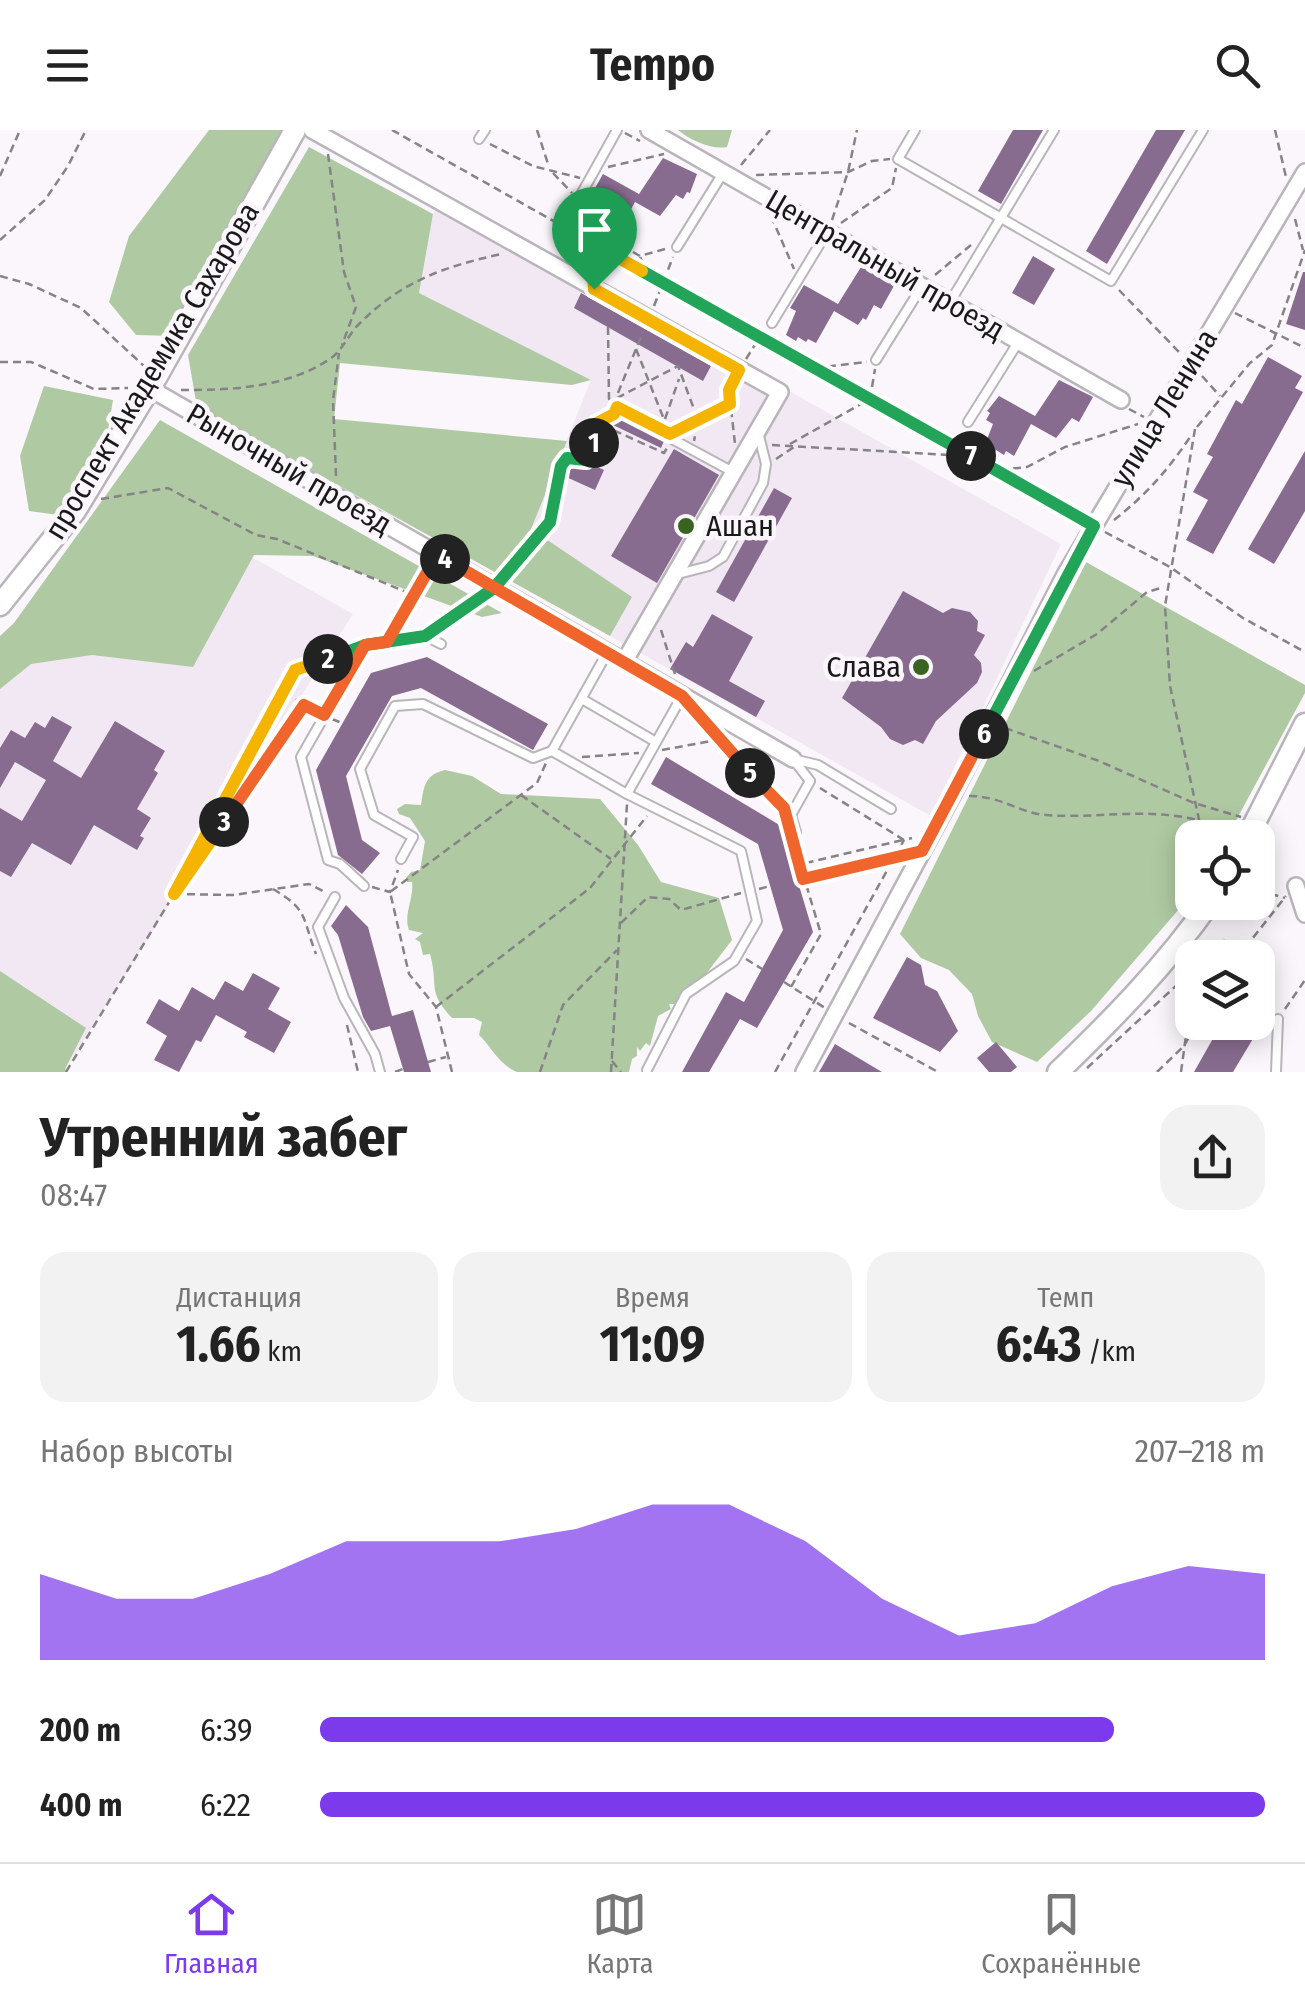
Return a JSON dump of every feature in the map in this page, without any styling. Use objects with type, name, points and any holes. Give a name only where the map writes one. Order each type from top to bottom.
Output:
[{"type":"street","name":"проспект Академика Сахарова","points":[[0,605],[75,511],[295,130]]},
{"type":"street","name":"Центральный проезд","points":[[649,130],[1121,400]]},
{"type":"street","points":[[318,134],[780,392],[624,662]]},
{"type":"street","name":"улица Ленина","points":[[804,1072],[1094,526],[1305,172]]},
{"type":"street","name":"Рыночный проезд","points":[[151,385],[793,759]]},
{"type":"street","points":[[1257,820],[1305,724]]},
{"type":"street","points":[[1290,892],[1305,914]]},
{"type":"street","points":[[1058,1072],[1107,1025],[1181,944],[1198,920]]},
{"type":"lane","points":[[578,200],[617,130]]},
{"type":"lane","points":[[915,130],[898,159],[1111,282],[1203,130]]},
{"type":"lane","points":[[950,302],[1054,130]]},
{"type":"lane","points":[[676,246],[726,174]]},
{"type":"lane","points":[[772,323],[828,232]]},
{"type":"lane","points":[[876,360],[922,286]]},
{"type":"lane","points":[[968,422],[1018,341]]},
{"type":"lane","points":[[674,576],[709,566],[724,557],[763,483],[766,464],[758,431]]},
{"type":"lane","points":[[670,435],[692,450],[738,465]]},
{"type":"lane","points":[[387,642],[437,555]]},
{"type":"lane","points":[[364,886],[340,864],[328,860],[301,757],[365,645],[425,636],[442,644]]},
{"type":"lane","points":[[401,858],[413,837],[374,815],[360,769],[395,706],[422,704],[532,758],[552,751],[606,653]]},
{"type":"lane","points":[[628,794],[682,696]]},
{"type":"lane","points":[[582,699],[656,742]]},
{"type":"lane","points":[[552,751],[741,851],[757,921],[734,961],[686,994],[647,1070]]},
{"type":"lane","points":[[793,759],[810,781],[790,815],[793,830]]},
{"type":"lane","points":[[793,759],[818,765],[890,809]]},
{"type":"lane","points":[[334,897],[318,927],[344,998],[375,1054],[380,1072]]},
{"type":"lane","points":[[1276,1072],[1278,1018]]},
{"type":"path","points":[[0,176],[20,130]]},
{"type":"path","points":[[0,240],[45,200],[86,130]]},
{"type":"path","points":[[392,130],[1170,567],[1243,618],[1305,652]]},
{"type":"path","points":[[537,130],[550,170],[578,200],[577,216],[589,224],[594,289]]},
{"type":"path","points":[[726,174],[762,144],[770,130]]},
{"type":"path","points":[[828,232],[848,172],[856,130]]},
{"type":"path","points":[[318,134],[341,257],[356,307],[340,351],[332,400],[336,476]]},
{"type":"path","points":[[482,134],[533,166],[589,180],[605,167],[683,150]]},
{"type":"path","points":[[726,174],[848,172],[872,161],[898,159],[892,188],[828,232]]},
{"type":"path","points":[[768,210],[798,279]]},
{"type":"path","points":[[588,226],[640,256],[648,275]]},
{"type":"path","points":[[922,286],[976,241]]},
{"type":"path","points":[[640,256],[676,246]]},
{"type":"path","points":[[0,362],[30,362],[94,389],[274,384],[340,351],[356,327],[396,290],[459,264],[523,248]]},
{"type":"path","points":[[1116,518],[1167,473],[1221,397],[1250,362],[1272,346],[1305,250]]},
{"type":"path","points":[[0,276],[81,308],[151,385]]},
{"type":"path","points":[[1111,282],[1221,397]]},
{"type":"path","points":[[1224,308],[1305,348]]},
{"type":"path","points":[[608,327],[609,399],[670,435]]},
{"type":"path","points":[[738,465],[729,390],[760,338]]},
{"type":"path","points":[[617,407],[610,422],[613,430],[664,453],[670,435],[636,350]]},
{"type":"path","points":[[814,368],[876,360],[870,400]]},
{"type":"path","points":[[616,399],[678,366],[698,420],[692,450]]},
{"type":"path","points":[[664,420],[683,370]]},
{"type":"path","points":[[789,444],[870,400]]},
{"type":"path","points":[[670,435],[730,404]]},
{"type":"path","points":[[425,636],[494,588],[550,522],[561,466],[567,458],[586,460],[596,439],[597,423],[614,414]]},
{"type":"path","points":[[996,471],[1027,467],[1065,447],[1148,420]]},
{"type":"path","points":[[974,796],[993,797],[1041,815],[1158,813],[1198,820],[1170,686],[1165,606],[1195,429]]},
{"type":"path","points":[[762,449],[789,444],[970,456]]},
{"type":"path","points":[[99,499],[168,488],[256,535],[277,539],[414,594]]},
{"type":"path","points":[[1018,666],[1034,672],[1097,634],[1147,592],[1168,586]]},
{"type":"path","points":[[66,1072],[174,894],[295,670],[365,645]]},
{"type":"path","points":[[283,692],[342,723]]},
{"type":"path","points":[[174,894],[304,705]]},
{"type":"path","points":[[990,722],[1099,761],[1232,820]]},
{"type":"path","points":[[706,726],[784,808]]},
{"type":"path","points":[[452,1072],[436,1008],[409,974],[390,892],[538,782],[552,751]]},
{"type":"path","points":[[810,781],[904,840]]},
{"type":"path","points":[[611,1072],[628,794]]},
{"type":"path","points":[[521,795],[612,860]]},
{"type":"path","points":[[436,1008],[590,888],[654,807]]},
{"type":"path","points":[[791,987],[821,934],[799,865],[793,830]]},
{"type":"path","points":[[793,866],[931,836]]},
{"type":"path","points":[[776,1072],[904,840]]},
{"type":"path","points":[[797,880],[922,851]]},
{"type":"path","points":[[174,894],[233,895],[308,884],[334,897]]},
{"type":"path","points":[[271,887],[304,912],[318,958]]},
{"type":"path","points":[[620,924],[648,897],[669,899],[681,910],[750,891]]},
{"type":"path","points":[[1275,891],[1290,892]]},
{"type":"path","points":[[1251,940],[1290,892]]},
{"type":"path","points":[[540,1072],[563,1005],[618,949]]},
{"type":"path","points":[[738,954],[762,968]]},
{"type":"path","points":[[1278,1018],[1305,980]]},
{"type":"path","points":[[784,982],[836,1016],[938,1072]]},
{"type":"path","points":[[1082,1072],[1175,986]]},
{"type":"path","points":[[343,1014],[358,1072]]},
{"type":"path","points":[[1181,1072],[1185,1040]]},
{"type":"path","points":[[1156,1072],[1188,1040]]},
{"type":"path","points":[[428,1062],[448,1056]]},
{"type":"path","points":[[612,1061],[621,1072]]},
{"type":"path","points":[[395,1072],[402,1069]]},
{"type":"shaded area","points":[[443,196],[1061,544],[931,816],[610,636],[631,597],[531,529],[591,380],[418,293],[433,214]]},
{"type":"shaded area","points":[[117,481],[353,614],[65,1070],[0,1029],[0,636],[14,623]]},
{"type":"green space","points":[[209,130],[291,130],[174,336],[136,335],[109,302],[129,236]]},
{"type":"green space","points":[[678,130],[732,130],[727,147],[721,148],[701,143]]},
{"type":"green space","points":[[309,147],[433,214],[419,293],[591,380],[572,385],[340,363],[334,419],[567,441],[531,529],[632,597],[610,636],[197,407],[188,355]]},
{"type":"green space","points":[[44,386],[113,400],[102,467],[66,516],[29,511],[20,456]]},
{"type":"green space","points":[[160,420],[502,613],[482,617],[313,556],[254,555],[193,667],[92,655],[31,664],[0,689],[0,636],[14,623]]},
{"type":"green space","points":[[1086,562],[1305,685],[1305,693],[1236,820],[1175,820],[1175,914],[1091,1011],[1037,1062],[992,1042],[972,994],[949,970],[921,958],[900,934]]},
{"type":"green space","points":[[445,770],[472,776],[501,794],[600,799],[638,845],[661,882],[719,898],[732,940],[706,974],[675,1004],[669,1004],[671,1009],[658,1016],[650,1046],[646,1043],[640,1051],[637,1047],[629,1072],[517,1072],[500,1060],[479,1035],[482,1022],[452,1018],[439,1001],[430,954],[423,955],[420,942],[415,939],[423,933],[409,930],[407,924],[412,882],[406,878],[420,870],[425,841],[410,818],[397,809],[405,804],[421,805],[429,779]]},
{"type":"green space","points":[[0,971],[86,1028],[65,1069],[67,1072],[0,1072]]},
{"type":"building","points":[[1013,130],[1043,130],[1001,204],[978,191]]},
{"type":"building","points":[[1156,130],[1185,130],[1107,264],[1086,251]]},
{"type":"building","points":[[663,158],[697,174],[690,193],[683,199],[676,195],[660,216],[635,202],[618,233],[600,228],[598,231],[587,225],[597,202],[590,197],[603,174],[639,194]]},
{"type":"building","points":[[1033,256],[1055,269],[1034,305],[1012,293]]},
{"type":"building","points":[[861,267],[895,284],[881,309],[874,305],[866,320],[863,318],[858,325],[834,311],[816,343],[798,337],[796,341],[786,335],[796,311],[790,308],[804,285],[838,304]]},
{"type":"building","points":[[1305,272],[1305,330],[1286,324]]},
{"type":"building","points":[[581,293],[711,366],[703,381],[574,308]]},
{"type":"building","points":[[1268,357],[1302,376],[1295,388],[1303,392],[1213,554],[1186,540],[1208,500],[1193,492],[1213,457],[1207,454],[1236,400],[1242,404]]},
{"type":"building","points":[[1059,380],[1093,397],[1079,422],[1072,418],[1056,438],[1031,424],[1014,456],[984,447],[993,424],[986,420],[990,413],[987,411],[999,396],[1035,416]]},
{"type":"building","points":[[620,412],[667,434],[661,448],[613,425]]},
{"type":"building","points":[[674,449],[719,475],[657,583],[611,556]]},
{"type":"building","points":[[1305,451],[1305,511],[1274,564],[1248,549]]},
{"type":"building","points":[[573,456],[604,470],[595,490],[564,476]]},
{"type":"building","points":[[774,488],[792,498],[734,602],[716,592]]},
{"type":"building","name":"Слава","points":[[903,591],[943,613],[952,608],[970,612],[978,621],[977,631],[985,635],[974,655],[982,672],[977,683],[936,721],[923,744],[915,740],[903,745],[890,739],[881,727],[842,698]]},
{"type":"building","points":[[712,614],[753,637],[729,681],[765,701],[756,717],[670,669],[686,642],[693,647]]},
{"type":"building","points":[[427,657],[548,724],[533,750],[421,688],[392,696],[346,776],[362,840],[380,853],[362,874],[338,855],[316,770],[371,673]]},
{"type":"building","points":[[52,716],[72,727],[53,761],[81,778],[115,721],[165,751],[154,770],[158,773],[137,809],[151,818],[137,850],[94,825],[71,865],[32,843],[11,877],[0,871],[0,808],[22,821],[46,780],[15,762],[0,788],[0,748],[11,730],[25,738],[35,722],[45,728]]},
{"type":"building","points":[[666,757],[781,826],[813,932],[757,1028],[740,1019],[709,1072],[682,1072],[726,992],[744,1002],[783,930],[758,844],[651,784]]},
{"type":"building","points":[[346,905],[368,927],[392,1016],[413,1010],[431,1072],[404,1072],[390,1026],[371,1031],[363,1017],[338,935],[331,926]]},
{"type":"building","points":[[907,957],[921,965],[925,985],[937,991],[958,1031],[940,1052],[873,1018]]},
{"type":"building","points":[[253,973],[280,988],[268,1009],[291,1022],[274,1053],[244,1037],[247,1032],[216,1015],[201,1042],[196,1040],[179,1072],[154,1060],[167,1036],[146,1023],[159,999],[179,1011],[192,987],[214,1000],[225,981],[243,991]]},
{"type":"building","points":[[1212,1040],[1252,1040],[1233,1072],[1194,1072]]},
{"type":"building","points":[[996,1042],[1017,1067],[1011,1072],[989,1072],[977,1058]]},
{"type":"building","points":[[835,1044],[882,1072],[819,1072]]},
{"type":"place","name":"Ашан","points":[[686,526]]},
{"type":"place","name":"Слава","points":[[921,667]]},
{"type":"route","points":[[594,289],[590,242],[1094,526],[922,851],[803,879],[784,808],[718,740],[682,696],[606,653],[494,588],[437,555],[387,642],[365,645],[324,715],[304,705],[174,894],[295,670],[365,645],[387,642],[425,636],[494,588],[550,522],[561,466],[567,458],[586,460],[596,439],[597,423],[614,414],[617,407],[670,434],[730,404],[729,390],[739,370],[594,289]]}]
